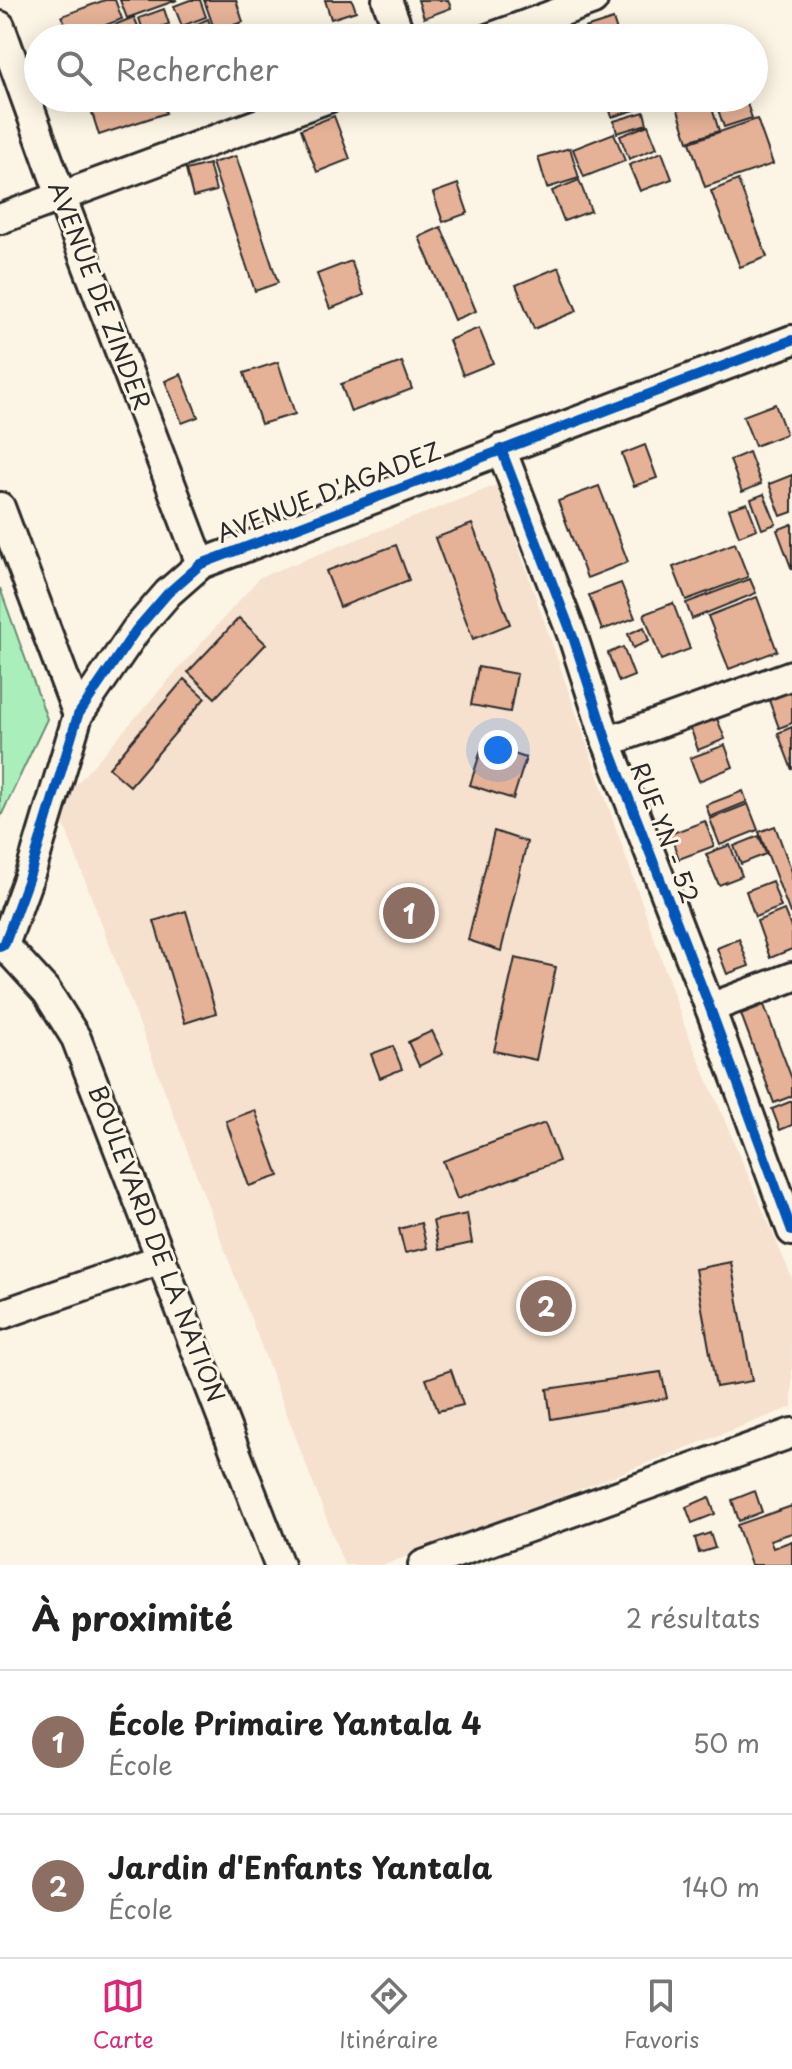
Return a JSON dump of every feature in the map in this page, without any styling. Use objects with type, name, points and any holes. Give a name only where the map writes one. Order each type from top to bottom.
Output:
[{"type":"street","points":[[387,0],[396,24]]},
{"type":"street","points":[[528,24],[593,0]]},
{"type":"street","name":"AVENUE DE ZINDER","points":[[0,26],[24,93]]},
{"type":"street","name":"AVENUE DE ZINDER","points":[[31,112],[201,564]]},
{"type":"street","points":[[0,219],[290,112]]},
{"type":"street","name":"AVENUE D'AGADEZ","points":[[2,946],[32,868],[78,715],[136,630],[168,593],[201,564],[792,340]]},
{"type":"street","name":"RUE YN - 52","points":[[501,449],[573,637],[607,742],[710,1008],[780,1160],[792,1231]]},
{"type":"street","points":[[0,507],[78,715]]},
{"type":"street","points":[[607,742],[792,675]]},
{"type":"street","name":"BOULEVARD DE LA NATION","points":[[2,946],[47,992],[76,1038],[279,1565]]},
{"type":"street","points":[[710,1008],[792,977]]},
{"type":"street","points":[[0,1315],[161,1259]]},
{"type":"street","points":[[423,1565],[792,1433]]},
{"type":"shaded area","points":[[497,485],[685,1027],[792,1278],[792,1407],[384,1565],[344,1565],[57,806],[260,577]]},
{"type":"green space","points":[[0,588],[47,719],[0,818]]},
{"type":"building","points":[[105,0],[115,0],[122,19],[109,24],[65,24],[62,16]]},
{"type":"building","points":[[120,0],[177,0],[127,18]]},
{"type":"building","points":[[200,0],[206,17],[181,24],[174,6]]},
{"type":"building","points":[[204,0],[236,0],[243,22],[213,24]]},
{"type":"building","points":[[325,0],[352,0],[356,11],[331,19]]},
{"type":"building","points":[[418,0],[448,0],[451,8],[424,18]]},
{"type":"building","points":[[164,9],[169,24],[141,24],[139,18]]},
{"type":"building","points":[[134,17],[137,24],[117,24]]},
{"type":"building","points":[[613,19],[615,24],[597,24]]},
{"type":"building","points":[[92,112],[166,112],[166,113],[99,135]]},
{"type":"building","points":[[610,112],[628,112],[612,117]]},
{"type":"building","points":[[644,112],[647,124],[617,133],[614,121]]},
{"type":"building","points":[[679,112],[713,112],[719,131],[688,141]]},
{"type":"building","points":[[719,112],[750,112],[752,118],[724,127]]},
{"type":"building","points":[[334,116],[350,159],[317,172],[301,129]]},
{"type":"building","points":[[757,119],[773,164],[705,187],[690,142]]},
{"type":"building","points":[[648,125],[657,148],[629,159],[620,136]]},
{"type":"building","points":[[614,133],[625,161],[584,177],[573,149]]},
{"type":"building","points":[[570,148],[579,178],[547,188],[538,157]]},
{"type":"building","points":[[662,152],[672,179],[640,191],[629,165]]},
{"type":"building","points":[[236,156],[278,283],[255,291],[212,163]]},
{"type":"building","points":[[209,164],[216,191],[193,197],[186,170]]},
{"type":"building","points":[[579,180],[591,211],[564,221],[552,191]]},
{"type":"building","points":[[738,180],[767,257],[740,267],[711,191]]},
{"type":"building","points":[[458,184],[468,213],[443,222],[433,193]]},
{"type":"building","points":[[441,227],[476,311],[454,320],[419,237]]},
{"type":"building","points":[[351,261],[364,295],[330,309],[317,274]]},
{"type":"building","points":[[559,267],[577,311],[534,329],[516,285]]},
{"type":"building","points":[[479,328],[493,363],[463,375],[449,340]]},
{"type":"building","points":[[278,362],[295,414],[261,424],[244,373]]},
{"type":"building","points":[[402,362],[412,389],[351,412],[341,384]]},
{"type":"building","points":[[181,374],[198,417],[182,423],[165,381]]},
{"type":"building","points":[[775,404],[786,434],[755,446],[743,416]]},
{"type":"building","points":[[645,445],[657,478],[634,486],[622,454]]},
{"type":"building","points":[[749,452],[761,484],[742,492],[730,460]]},
{"type":"building","points":[[792,475],[792,512],[781,516],[769,484]]},
{"type":"building","points":[[599,486],[628,562],[587,578],[558,501]]},
{"type":"building","points":[[764,494],[776,524],[762,529],[751,499]]},
{"type":"building","points":[[747,503],[757,529],[739,536],[729,509]]},
{"type":"building","points":[[472,524],[510,624],[473,639],[435,538]]},
{"type":"building","points":[[792,524],[792,570],[777,530]]},
{"type":"building","points":[[735,543],[748,577],[686,600],[673,567]]},
{"type":"building","points":[[396,545],[409,580],[340,607],[326,571]]},
{"type":"building","points":[[750,579],[756,593],[692,619],[686,603]]},
{"type":"building","points":[[621,583],[635,618],[602,630],[589,595]]},
{"type":"building","points":[[757,597],[777,651],[729,669],[708,616]]},
{"type":"building","points":[[673,603],[690,649],[661,660],[644,614]]},
{"type":"building","points":[[239,618],[266,644],[215,698],[188,672]]},
{"type":"building","points":[[644,627],[649,641],[633,648],[628,634]]},
{"type":"building","points":[[623,647],[634,676],[619,682],[608,653]]},
{"type":"building","points":[[478,667],[517,674],[510,712],[471,705]]},
{"type":"building","points":[[184,679],[205,698],[130,786],[109,768]]},
{"type":"building","points":[[792,691],[792,723],[779,728],[769,700]]},
{"type":"building","points":[[716,716],[725,739],[698,750],[690,726]]},
{"type":"building","points":[[792,727],[792,770],[778,733]]},
{"type":"building","points":[[483,744],[526,758],[513,799],[470,785]]},
{"type":"building","points":[[725,745],[733,767],[699,781],[690,758]]},
{"type":"building","points":[[743,791],[747,802],[710,817],[706,805]]},
{"type":"building","points":[[748,804],[758,830],[720,845],[710,819]]},
{"type":"building","points":[[705,821],[714,846],[679,859],[670,834]]},
{"type":"building","points":[[775,826],[792,872],[792,913],[759,832]]},
{"type":"building","points":[[494,831],[527,842],[501,951],[468,940]]},
{"type":"building","points":[[759,836],[766,854],[741,864],[734,846]]},
{"type":"building","points":[[730,845],[742,876],[719,885],[706,854]]},
{"type":"building","points":[[772,881],[781,907],[755,917],[746,891]]},
{"type":"building","points":[[784,910],[792,930],[792,949],[770,958],[757,921]]},
{"type":"building","points":[[186,911],[216,1013],[185,1023],[154,921]]},
{"type":"building","points":[[739,939],[749,966],[727,974],[717,948]]},
{"type":"building","points":[[515,958],[556,967],[536,1060],[494,1051]]},
{"type":"building","points":[[764,1005],[792,1079],[792,1096],[774,1103],[741,1014]]},
{"type":"building","points":[[432,1031],[443,1054],[419,1066],[408,1042]]},
{"type":"building","points":[[393,1046],[402,1069],[380,1078],[371,1054]]},
{"type":"building","points":[[792,1101],[792,1125],[780,1130],[772,1109]]},
{"type":"building","points":[[255,1110],[279,1176],[249,1186],[226,1121]]},
{"type":"building","points":[[545,1123],[559,1161],[457,1199],[443,1161]]},
{"type":"building","points":[[467,1214],[472,1243],[439,1250],[433,1221]]},
{"type":"building","points":[[421,1223],[427,1248],[405,1253],[399,1229]]},
{"type":"building","points":[[731,1262],[752,1381],[716,1387],[695,1269]]},
{"type":"building","points":[[451,1370],[463,1405],[438,1411],[426,1379]]},
{"type":"building","points":[[661,1372],[667,1398],[551,1419],[547,1389]]},
{"type":"building","points":[[755,1491],[762,1512],[739,1521],[732,1500]]},
{"type":"building","points":[[709,1497],[715,1514],[692,1523],[686,1507]]},
{"type":"building","points":[[792,1506],[792,1533],[770,1540],[773,1548],[792,1541],[792,1565],[751,1565],[737,1525]]},
{"type":"building","points":[[710,1533],[715,1548],[699,1553],[695,1538]]},
{"type":"cycle path","points":[[0,946],[4,945],[32,868],[78,715],[136,630],[168,593],[201,564],[792,340]]},
{"type":"cycle path","points":[[501,449],[573,637],[607,742],[792,1231]]},
{"type":"place","name":"École Primaire Yantala 4","points":[[409,913]]},
{"type":"place","name":"Jardin d'Enfants Yantala","points":[[546,1306]]}]
